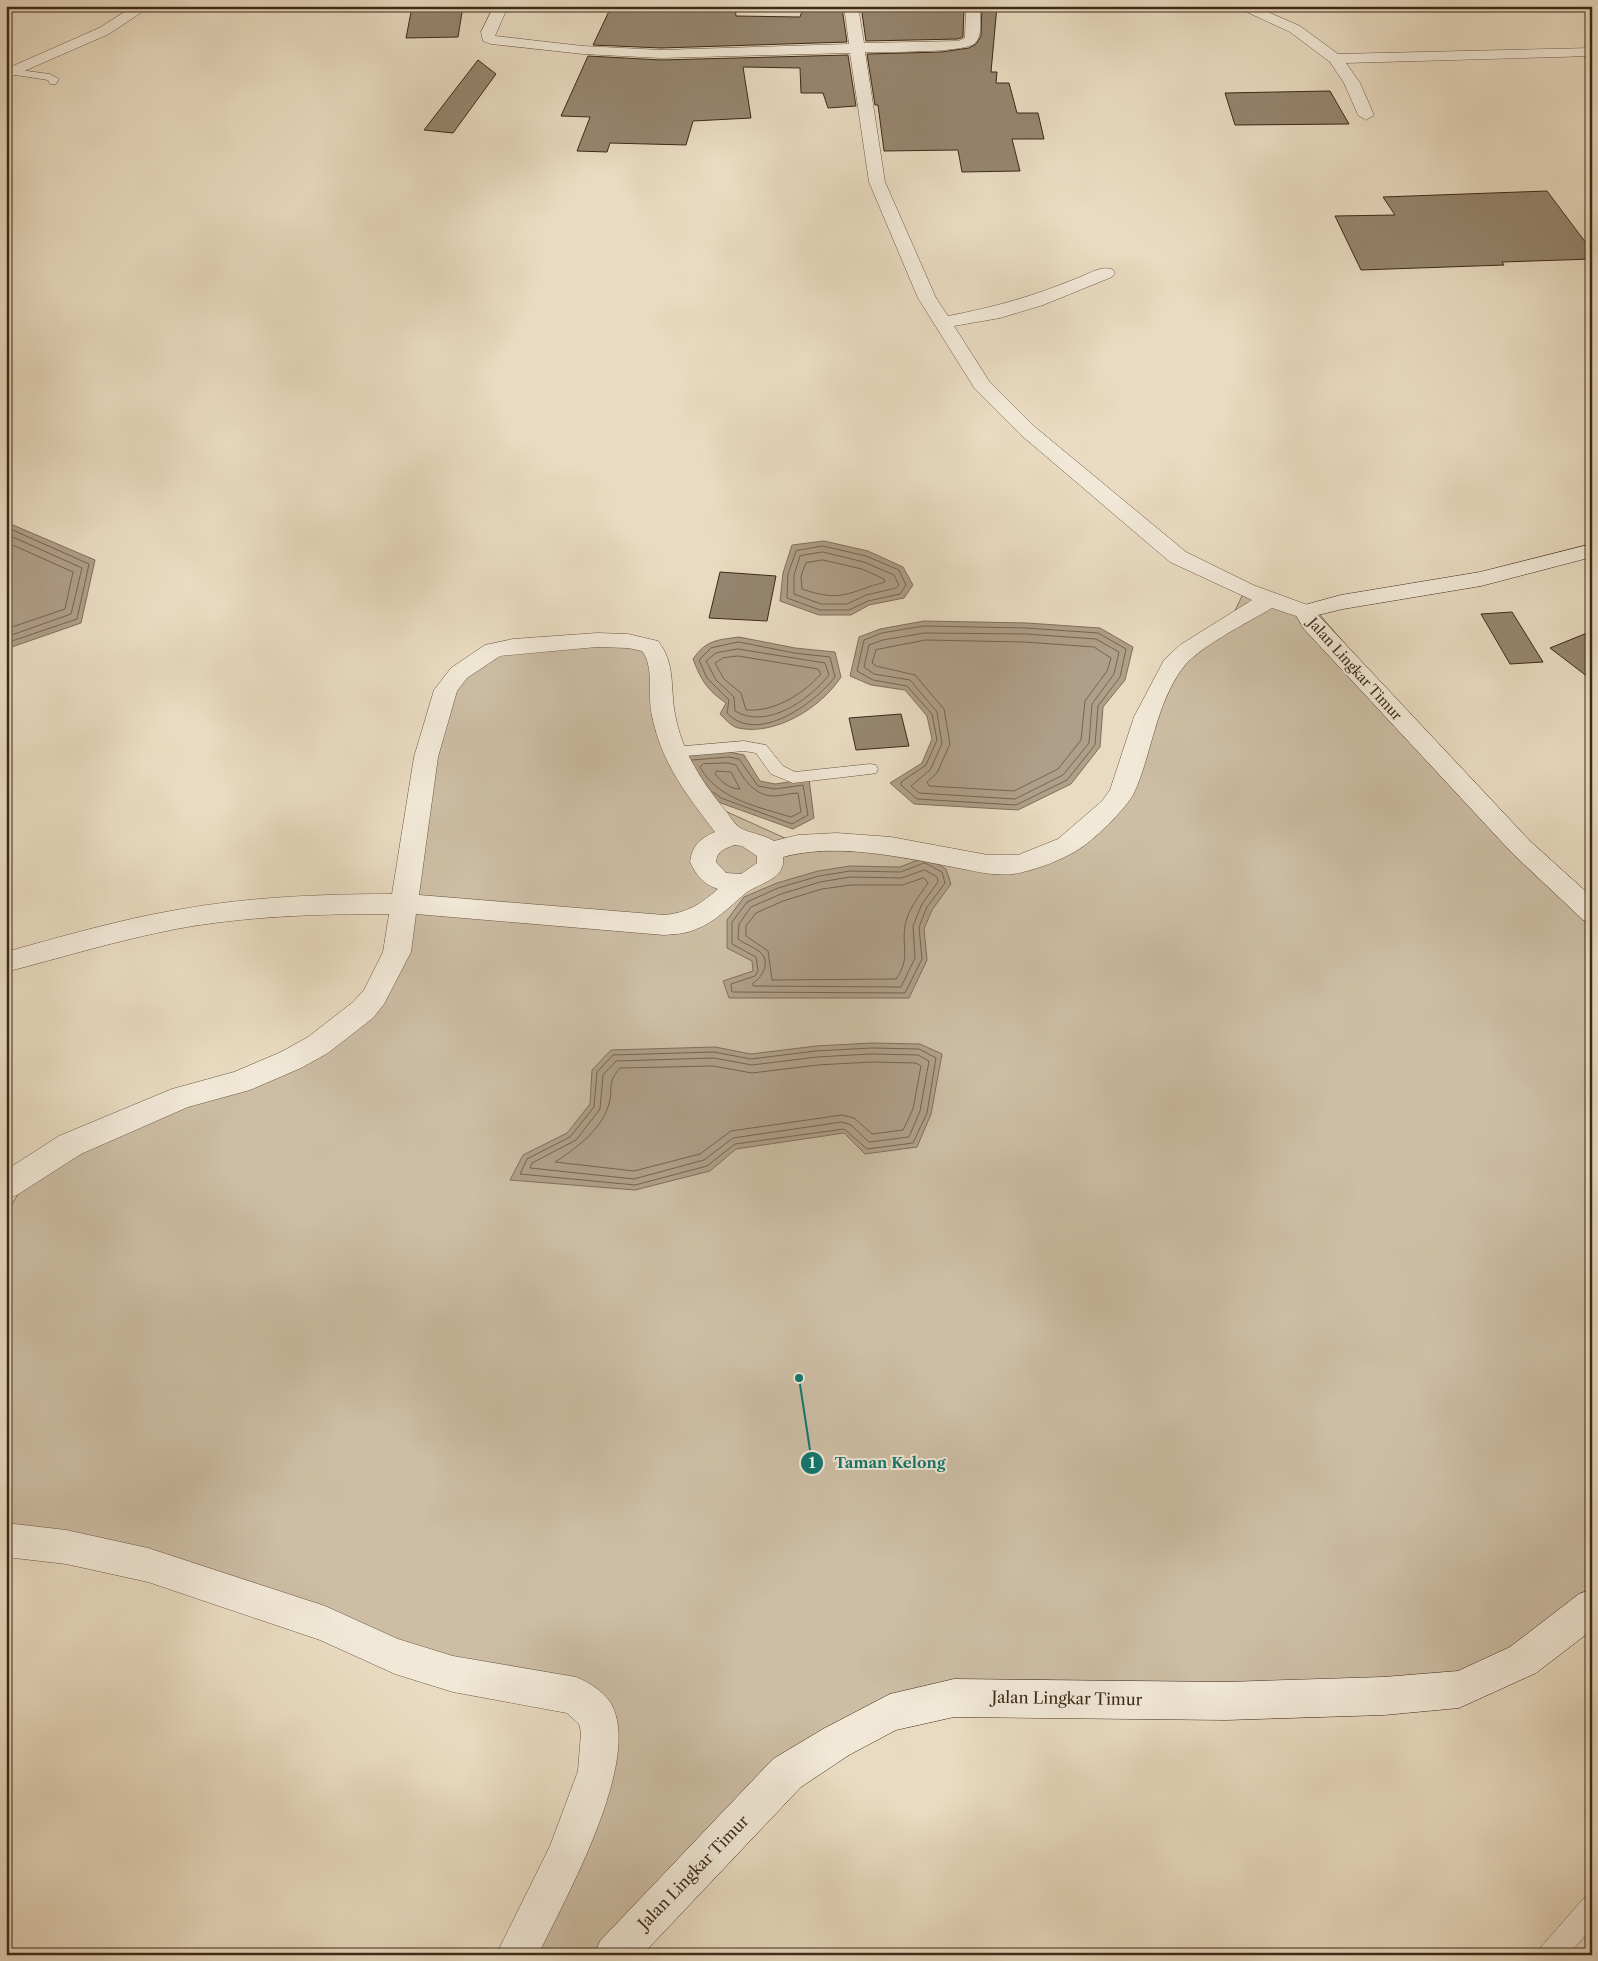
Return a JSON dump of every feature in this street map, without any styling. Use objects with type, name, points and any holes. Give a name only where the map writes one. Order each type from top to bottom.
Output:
[{"type":"street","points":[[9,73],[104,31],[144,6]]},
{"type":"street","points":[[501,6],[488,32],[491,40],[583,50],[673,47],[856,48],[933,46],[969,42],[972,38],[973,6]]},
{"type":"street","points":[[851,6],[877,182],[927,298],[941,323],[982,385],[1036,437],[1178,556],[1269,600],[1305,612]]},
{"type":"street","points":[[1241,6],[1295,29],[1335,59],[1352,83],[1366,115]]},
{"type":"street","points":[[1335,59],[1592,52]]},
{"type":"street","points":[[941,323],[1000,312],[1037,301],[1106,273]]},
{"type":"street","name":"Jalan Lingkar Timur","points":[[1592,550],[1482,579],[1341,602],[1305,612],[1312,624],[1521,847],[1592,913]]},
{"type":"street","points":[[768,852],[798,844],[837,842],[891,846],[988,864],[1020,864],[1067,845],[1111,807],[1122,792],[1146,717],[1172,665],[1188,650],[1269,600]]},
{"type":"street","points":[[6,1186],[70,1145],[182,1097],[240,1082],[291,1060],[318,1046],[363,1010],[374,997],[397,952],[426,757],[446,690],[459,673],[493,650],[513,646],[597,640],[628,641],[650,646],[656,654],[658,662],[661,676],[663,714],[674,752],[688,780],[732,836]]},
{"type":"street","points":[[732,836],[754,839],[763,844],[768,852],[770,860],[767,869],[751,881],[740,884],[717,880],[708,874],[703,867],[702,858],[711,843],[732,836]]},
{"type":"street","points":[[6,962],[123,930],[226,912],[348,904],[404,904],[664,925],[686,924],[703,915],[726,898],[740,884]]},
{"type":"street","points":[[6,1540],[66,1547],[148,1565],[324,1624],[395,1656],[445,1671],[576,1696],[596,1714],[600,1732],[597,1771],[566,1856],[516,1955]]},
{"type":"street","name":"Jalan Lingkar Timur","points":[[614,1955],[787,1773],[836,1742],[890,1713],[954,1698],[1226,1701],[1384,1696],[1459,1689],[1523,1660],[1592,1607]]},
{"type":"lane","points":[[9,73],[50,77],[54,79],[53,82]]},
{"type":"lane","points":[[674,752],[744,746],[761,749],[777,770],[793,778],[870,769]]},
{"type":"lane","points":[[1551,1955],[1592,1908]]},
{"type":"shaded area","points":[[1245,590],[1314,608],[1521,847],[1592,913],[1592,1606],[1459,1689],[890,1713],[787,1773],[614,1955],[516,1955],[566,1856],[596,1714],[228,1590],[6,1542],[6,1214],[35,1166],[318,1045],[389,969],[446,690],[513,646],[597,640],[656,654],[663,714],[703,801],[798,844],[1020,864],[1091,825],[1122,792],[1188,650],[1228,625]]},
{"type":"water","points":[[6,522],[95,560],[81,623],[6,649]]},
{"type":"water","points":[[824,541],[868,551],[903,567],[913,585],[904,598],[869,605],[851,615],[819,615],[780,601],[783,573],[792,545]]},
{"type":"water","points":[[924,621],[1027,623],[1100,628],[1133,647],[1125,680],[1103,707],[1100,747],[1071,784],[1018,810],[914,804],[890,783],[922,763],[932,739],[927,716],[905,690],[871,685],[850,676],[859,637],[880,629]]},
{"type":"water","points":[[739,637],[795,648],[835,652],[841,677],[822,699],[809,709],[782,724],[767,728],[738,728],[720,714],[726,703],[705,684],[693,659],[707,644]]},
{"type":"water","points":[[729,752],[744,755],[760,781],[775,784],[809,779],[814,818],[793,829],[718,802],[685,754]]},
{"type":"water","points":[[926,857],[946,869],[951,884],[932,910],[924,929],[927,960],[909,998],[729,998],[723,981],[753,971],[752,961],[727,948],[727,920],[744,897],[777,883],[818,871],[850,866],[900,867]]},
{"type":"water","points":[[872,1043],[920,1044],[942,1054],[931,1114],[917,1147],[865,1154],[844,1133],[736,1149],[710,1171],[635,1190],[510,1180],[523,1155],[567,1133],[590,1104],[592,1070],[611,1050],[715,1047],[751,1054],[816,1046]]},
{"type":"building","points":[[463,6],[458,37],[406,38],[412,7]]},
{"type":"building","points":[[735,6],[736,16],[800,17],[804,6],[842,8],[847,42],[661,48],[593,45],[611,7]]},
{"type":"building","points":[[861,6],[964,6],[963,37],[958,39],[866,41]]},
{"type":"building","points":[[982,6],[997,6],[991,72],[997,72],[996,83],[1009,83],[1017,113],[1038,113],[1044,139],[1012,139],[1020,171],[962,172],[958,150],[884,151],[878,105],[875,105],[867,54],[941,52],[969,48],[976,44],[981,36]]},
{"type":"building","points":[[848,55],[856,106],[828,108],[823,93],[801,93],[800,68],[743,67],[751,118],[693,121],[686,145],[610,143],[607,152],[577,151],[590,117],[561,116],[588,56],[661,60]]},
{"type":"building","points":[[478,60],[496,74],[453,133],[424,130]]},
{"type":"building","points":[[1330,91],[1349,124],[1235,125],[1225,93]]},
{"type":"building","points":[[1547,191],[1592,251],[1592,259],[1502,262],[1504,265],[1361,270],[1335,216],[1395,215],[1383,197]]},
{"type":"building","points":[[720,572],[776,576],[767,621],[709,618]]},
{"type":"building","points":[[1512,612],[1543,662],[1510,664],[1481,614]]},
{"type":"building","points":[[1592,631],[1592,680],[1550,648]]},
{"type":"building","points":[[901,714],[909,746],[856,750],[849,718]]},
{"type":"place","name":"Taman Kelong","points":[[799,1378]]}]
